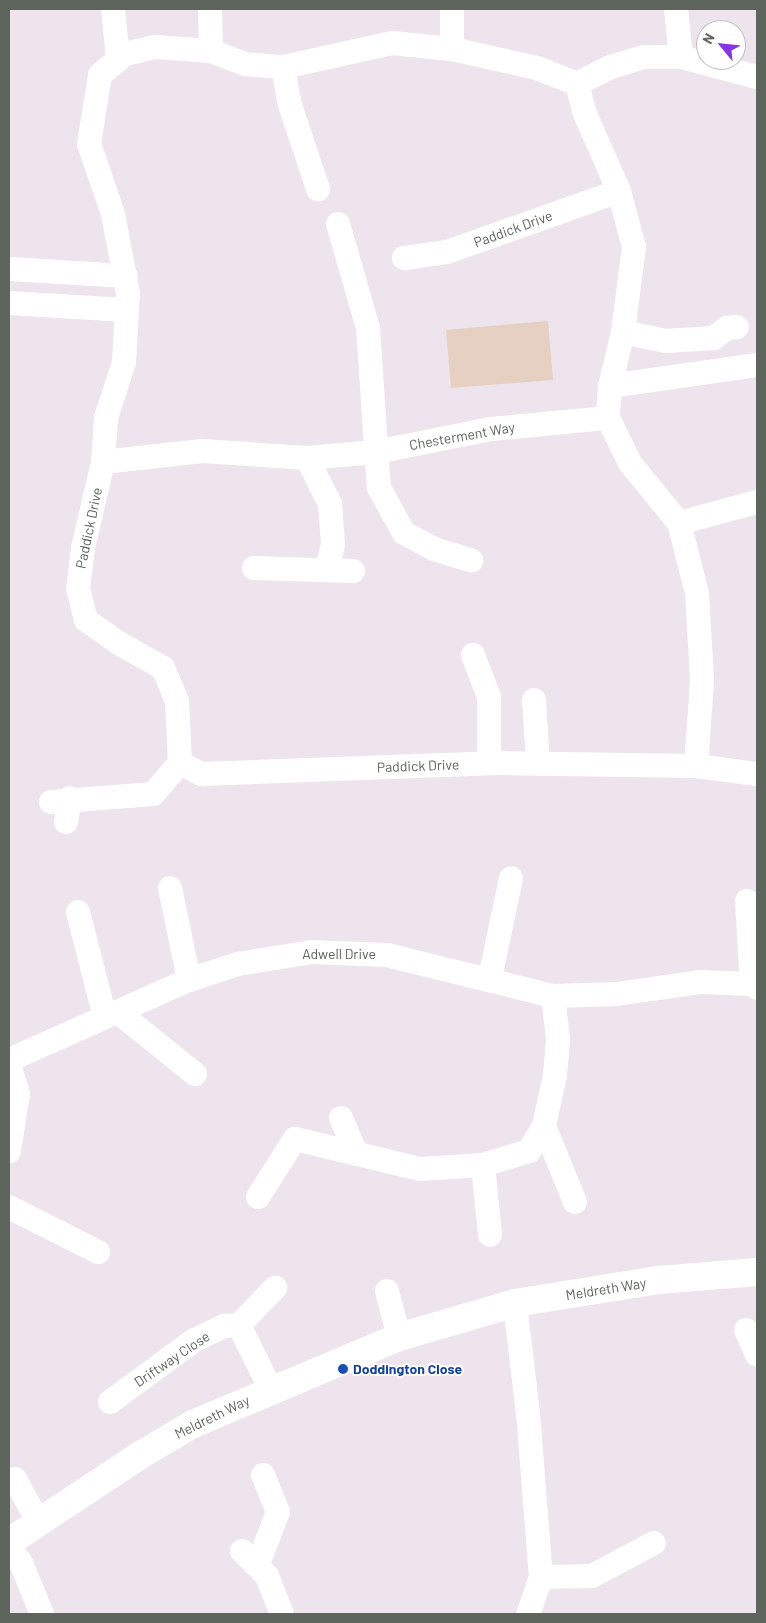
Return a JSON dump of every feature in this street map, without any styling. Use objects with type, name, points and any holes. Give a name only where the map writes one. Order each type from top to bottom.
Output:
[{"type":"street","points":[[113,9],[118,58]]},
{"type":"street","points":[[210,9],[211,51]]},
{"type":"street","points":[[452,9],[452,49]]},
{"type":"street","points":[[676,9],[681,57]]},
{"type":"street","name":"Paddick Drive","points":[[578,84],[537,68],[452,49],[392,44],[283,67],[245,64],[211,51],[156,47],[118,58],[100,75],[89,144],[113,214],[126,276],[127,310],[124,362],[106,418],[103,462],[83,548],[78,589],[86,620],[120,644],[163,668],[177,701],[180,763],[202,774],[489,763],[696,766],[757,774]]},
{"type":"street","points":[[696,766],[702,680],[698,593],[679,523],[630,463],[608,418],[610,386],[623,332],[634,247],[619,191],[585,114],[578,84],[611,67],[644,56],[681,57],[757,77]]},
{"type":"street","points":[[283,67],[289,102],[318,189]]},
{"type":"street","name":"Paddick Drive","points":[[404,258],[447,252],[619,191]]},
{"type":"street","points":[[338,224],[368,328],[379,488],[404,533],[434,549],[471,560]]},
{"type":"street","points":[[9,269],[126,276]]},
{"type":"street","points":[[9,303],[127,310]]},
{"type":"street","points":[[623,332],[666,341],[714,338],[727,328],[737,327]]},
{"type":"street","points":[[610,386],[757,365]]},
{"type":"street","name":"Chesterment Way","points":[[103,462],[202,451],[307,458],[376,452],[491,429],[608,418]]},
{"type":"street","points":[[307,458],[330,504],[333,544],[327,570]]},
{"type":"street","points":[[679,523],[757,502]]},
{"type":"street","points":[[254,568],[353,571]]},
{"type":"street","points":[[473,655],[488,697],[489,763]]},
{"type":"street","points":[[534,700],[538,764]]},
{"type":"street","points":[[66,822],[60,800],[153,794],[180,763]]},
{"type":"street","points":[[490,978],[511,878]]},
{"type":"street","points":[[170,888],[189,980]]},
{"type":"street","name":"Adwell Drive","points":[[9,1060],[189,980],[238,964],[312,952],[387,955],[490,978],[553,996],[617,994],[699,982],[755,986],[747,901]]},
{"type":"street","points":[[78,912],[111,1014],[196,1074]]},
{"type":"street","points":[[258,1197],[295,1139],[420,1169],[483,1166],[529,1151],[544,1126],[556,1075],[558,1039],[553,996]]},
{"type":"street","points":[[9,1064],[18,1094],[9,1151]]},
{"type":"street","points":[[341,1118],[356,1154]]},
{"type":"street","points":[[544,1126],[575,1202]]},
{"type":"street","points":[[483,1166],[490,1235]]},
{"type":"street","points":[[9,1207],[98,1252]]},
{"type":"street","name":"Meldreth Way","points":[[9,1542],[142,1454],[193,1424],[399,1338],[515,1303],[659,1280],[757,1272]]},
{"type":"street","points":[[271,1390],[238,1325],[275,1288]]},
{"type":"street","points":[[387,1291],[399,1338]]},
{"type":"street","points":[[515,1303],[528,1413],[541,1577],[528,1614]]},
{"type":"street","name":"Driftway Close","points":[[110,1402],[193,1341],[224,1326],[238,1325]]},
{"type":"street","points":[[746,1330],[757,1355]]},
{"type":"street","points":[[263,1475],[278,1512],[250,1558],[267,1576],[282,1614]]},
{"type":"street","points":[[15,1479],[39,1523]]},
{"type":"street","points":[[541,1577],[592,1576],[654,1543]]},
{"type":"street","points":[[9,1547],[21,1562],[42,1614]]},
{"type":"shaded area","points":[[548,321],[553,380],[451,388],[446,330]]},
{"type":"place","name":"Doddington Close","points":[[343,1369]]}]
